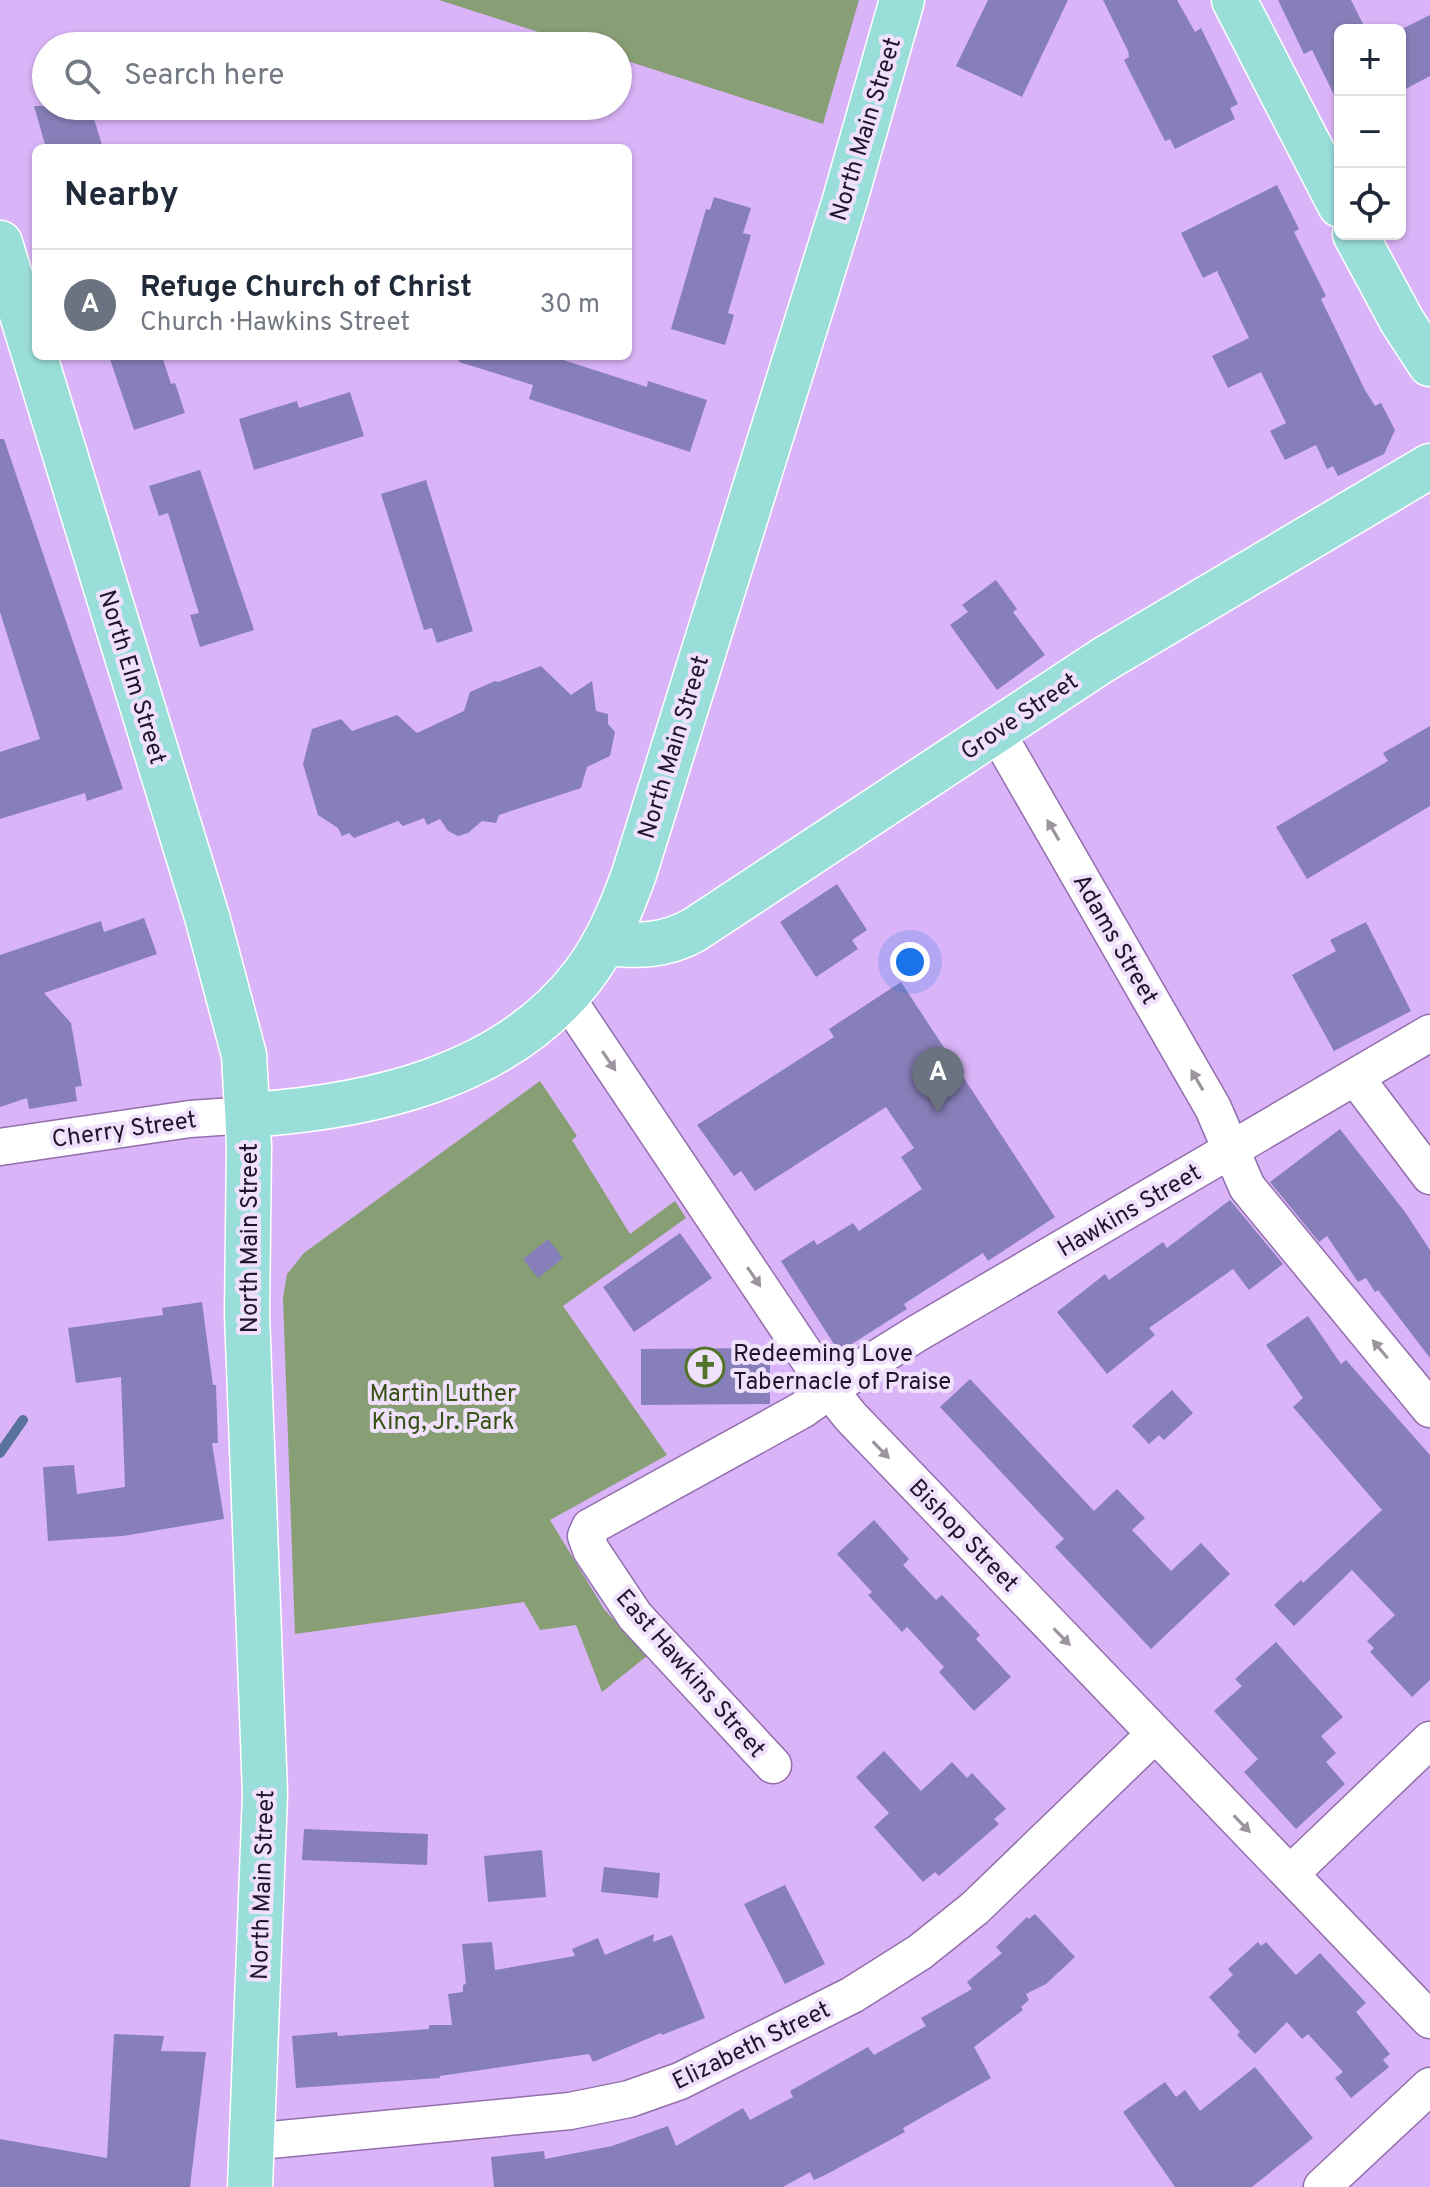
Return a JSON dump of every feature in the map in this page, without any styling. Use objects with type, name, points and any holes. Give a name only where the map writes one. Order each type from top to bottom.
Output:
[{"type":"main road","name":"North Main Street","points":[[250,2187],[265,1794],[247,1314],[248,1115],[349,1104],[436,1079],[501,1048],[538,1023],[566,997],[604,943],[624,900],[638,859],[844,203],[902,0]]},
{"type":"main road","points":[[1234,0],[1334,193]]},
{"type":"main road","points":[[1358,240],[1402,321],[1430,364]]},
{"type":"main road","name":"North Elm Street","points":[[0,243],[32,347]]},
{"type":"main road","name":"North Elm Street","points":[[36,360],[208,920],[240,1035],[248,1115]]},
{"type":"main road","name":"Grove Street","points":[[604,943],[654,945],[683,936],[1103,660],[1430,466]]},
{"type":"street","name":"Adams Street","points":[[996,731],[1213,1108],[1240,1176],[1253,1196],[1430,1409]]},
{"type":"street","name":"Bishop Street","points":[[566,997],[830,1391],[873,1441],[1430,2020]]},
{"type":"street","name":"Hawkins Street","points":[[830,1391],[916,1334],[1430,1033]]},
{"type":"street","points":[[1355,1077],[1430,1176]]},
{"type":"street","name":"Cherry Street","points":[[0,1147],[190,1119],[248,1115]]},
{"type":"street","name":"East Hawkins Street","points":[[773,1765],[635,1616],[591,1550],[586,1536],[595,1523],[802,1410],[830,1391]]},
{"type":"street","name":"Elizabeth Street","points":[[251,2142],[570,2111],[629,2099],[680,2081],[852,1995],[920,1952],[975,1908],[1155,1734]]},
{"type":"street","points":[[1290,1874],[1430,1740]]},
{"type":"street","points":[[1322,2187],[1430,2086]]},
{"type":"green space","points":[[439,0],[859,0],[823,124],[632,63],[632,32],[538,32]]},
{"type":"green space","name":"Martin Luther King, Jr. Park","points":[[540,1081],[577,1136],[572,1140],[630,1234],[675,1201],[686,1218],[563,1306],[667,1455],[550,1520],[604,1609],[647,1656],[602,1692],[576,1625],[540,1630],[524,1602],[295,1634],[283,1298],[287,1274],[304,1253]]},
{"type":"building","points":[[988,0],[1068,0],[1022,97],[956,66]]},
{"type":"building","points":[[1103,0],[1177,0],[1195,32],[1201,28],[1238,104],[1230,108],[1235,119],[1175,149],[1170,139],[1165,141],[1124,60],[1129,57],[1128,51]]},
{"type":"building","points":[[1278,0],[1351,0],[1363,24],[1334,24],[1334,95],[1312,50],[1304,54]]},
{"type":"building","points":[[1430,15],[1430,76],[1406,89],[1406,27]]},
{"type":"building","points":[[38,120],[94,120],[102,144],[45,144]]},
{"type":"building","points":[[1277,185],[1299,229],[1294,232],[1326,296],[1321,299],[1365,390],[1375,406],[1381,403],[1395,430],[1384,454],[1338,476],[1333,466],[1327,469],[1316,445],[1285,460],[1270,431],[1286,423],[1261,372],[1228,388],[1212,356],[1249,338],[1217,271],[1203,278],[1181,233]]},
{"type":"building","points":[[714,197],[751,208],[743,233],[751,235],[728,313],[734,315],[725,345],[671,329],[706,209],[710,210]]},
{"type":"building","points":[[110,360],[163,360],[185,413],[134,430]]},
{"type":"building","points":[[563,360],[647,387],[648,381],[707,400],[690,452],[529,399],[533,385],[459,362]]},
{"type":"building","points":[[350,392],[364,436],[254,470],[239,419],[297,401],[299,408]]},
{"type":"building","points":[[0,439],[4,439],[123,789],[87,801],[85,793],[0,819],[0,752],[40,739],[0,612]]},
{"type":"building","points":[[200,470],[254,630],[200,647],[190,615],[199,613],[168,513],[159,516],[149,486]]},
{"type":"building","points":[[426,480],[473,631],[437,643],[432,628],[424,630],[381,494]]},
{"type":"building","points":[[996,580],[1017,609],[1013,612],[1045,655],[997,690],[950,625],[968,612],[962,605]]},
{"type":"building","points":[[541,666],[571,695],[592,681],[596,711],[608,714],[608,724],[615,732],[610,756],[587,767],[581,788],[499,815],[496,823],[482,821],[468,833],[458,836],[448,831],[440,819],[427,825],[424,818],[403,826],[398,821],[354,838],[349,833],[342,836],[338,828],[318,815],[303,764],[312,729],[341,719],[352,731],[397,715],[417,733],[464,711],[470,692]]},
{"type":"building","points":[[1430,726],[1430,806],[1307,879],[1276,827],[1388,761],[1383,753]]},
{"type":"building","points":[[837,884],[867,930],[852,940],[858,949],[816,977],[780,922]]},
{"type":"building","points":[[144,918],[157,954],[44,993],[71,1023],[82,1086],[75,1087],[77,1101],[29,1109],[27,1098],[0,1107],[0,955],[101,921],[104,932]]},
{"type":"building","points":[[1366,922],[1411,1011],[1334,1051],[1292,975],[1336,951],[1330,940]]},
{"type":"building","points":[[901,982],[1055,1217],[988,1261],[983,1253],[904,1304],[907,1309],[839,1352],[781,1261],[814,1240],[817,1245],[853,1223],[859,1231],[922,1189],[901,1157],[914,1148],[886,1107],[755,1191],[741,1171],[734,1176],[697,1125],[834,1037],[829,1029]]},
{"type":"building","points":[[1340,1129],[1405,1212],[1430,1250],[1430,1358],[1378,1290],[1375,1292],[1366,1278],[1358,1282],[1327,1236],[1319,1242],[1270,1182]]},
{"type":"building","points":[[1230,1200],[1283,1264],[1249,1290],[1233,1269],[1149,1328],[1155,1335],[1107,1374],[1057,1312],[1105,1274],[1109,1280],[1163,1242],[1167,1248]]},
{"type":"building","points":[[680,1233],[712,1278],[634,1332],[603,1287]]},
{"type":"building","points":[[548,1239],[563,1258],[538,1278],[523,1259]]},
{"type":"building","points":[[202,1302],[213,1385],[216,1385],[218,1443],[212,1443],[224,1519],[123,1536],[48,1541],[43,1467],[74,1465],[77,1494],[125,1487],[121,1377],[76,1383],[68,1328],[163,1315],[162,1308]]},
{"type":"building","points":[[1308,1316],[1341,1364],[1346,1360],[1430,1455],[1430,1680],[1412,1697],[1370,1652],[1374,1648],[1367,1641],[1395,1615],[1352,1570],[1294,1626],[1274,1605],[1301,1580],[1303,1583],[1382,1510],[1293,1407],[1303,1398],[1266,1345]]},
{"type":"building","name":"Redeeming Love Tabernacle of Praise","points":[[770,1348],[770,1404],[641,1405],[641,1349]]},
{"type":"building","points":[[970,1379],[1094,1511],[1117,1489],[1145,1518],[1132,1530],[1171,1571],[1201,1543],[1230,1574],[1151,1649],[1055,1547],[1064,1539],[940,1407]]},
{"type":"building","points":[[1172,1390],[1193,1413],[1164,1440],[1159,1435],[1149,1444],[1132,1426]]},
{"type":"building","points":[[874,1520],[909,1559],[903,1565],[936,1600],[942,1595],[980,1635],[976,1639],[1011,1677],[974,1711],[939,1672],[944,1667],[907,1627],[902,1632],[868,1595],[872,1592],[837,1554]]},
{"type":"building","points":[[1276,1642],[1343,1717],[1321,1736],[1336,1753],[1326,1762],[1345,1784],[1296,1829],[1244,1772],[1258,1759],[1214,1711],[1242,1686],[1235,1679]]},
{"type":"building","points":[[884,1751],[921,1791],[952,1762],[967,1778],[972,1773],[1006,1809],[994,1819],[999,1824],[939,1876],[935,1872],[923,1882],[874,1827],[889,1813],[856,1777]]},
{"type":"building","points":[[304,1829],[428,1834],[427,1865],[302,1860]]},
{"type":"building","points":[[542,1850],[546,1897],[488,1902],[484,1856]]},
{"type":"building","points":[[604,1867],[660,1873],[658,1898],[601,1892]]},
{"type":"building","points":[[785,1885],[825,1964],[785,1984],[744,1904]]},
{"type":"building","points":[[1035,1914],[1075,1957],[1046,1984],[1026,1994],[1029,2000],[1021,2007],[1023,2010],[974,2047],[991,2078],[903,2128],[905,2132],[827,2174],[814,2180],[810,2172],[783,2187],[494,2187],[491,2157],[544,2151],[545,2159],[612,2146],[668,2126],[676,2146],[743,2108],[750,2120],[793,2097],[790,2091],[868,2047],[874,2055],[926,2026],[921,2018],[972,1989],[967,1982],[1002,1953],[996,1947],[1027,1917],[1029,1919]]},
{"type":"building","points":[[654,1934],[653,1942],[672,1935],[705,2018],[593,2062],[589,2054],[440,2078],[296,2088],[292,2036],[337,2032],[338,2036],[452,2025],[448,1994],[463,1992],[463,1985],[466,1984],[462,1944],[492,1942],[495,1970],[575,1956],[572,1949],[598,1938],[605,1955]]},
{"type":"building","points":[[1258,1942],[1261,1946],[1266,1942],[1296,1975],[1320,1953],[1366,2003],[1356,2012],[1390,2054],[1383,2060],[1389,2067],[1351,2098],[1335,2078],[1343,2072],[1308,2034],[1302,2039],[1287,2022],[1255,2054],[1209,1997],[1233,1975],[1228,1969]]},
{"type":"building","points":[[114,2034],[164,2036],[161,2051],[206,2052],[190,2187],[0,2187],[0,2139],[107,2158]]},
{"type":"building","points":[[1255,2067],[1313,2138],[1252,2187],[1175,2187],[1123,2112],[1165,2082],[1176,2097],[1185,2090],[1200,2111]]},
{"type":"waterway","points":[[0,1453],[23,1420]]},
{"type":"place","name":"Refuge Church of Christ","points":[[938,1113]]},
{"type":"place","name":"Redeeming Love Tabernacle of Praise","points":[[705,1367]]}]
